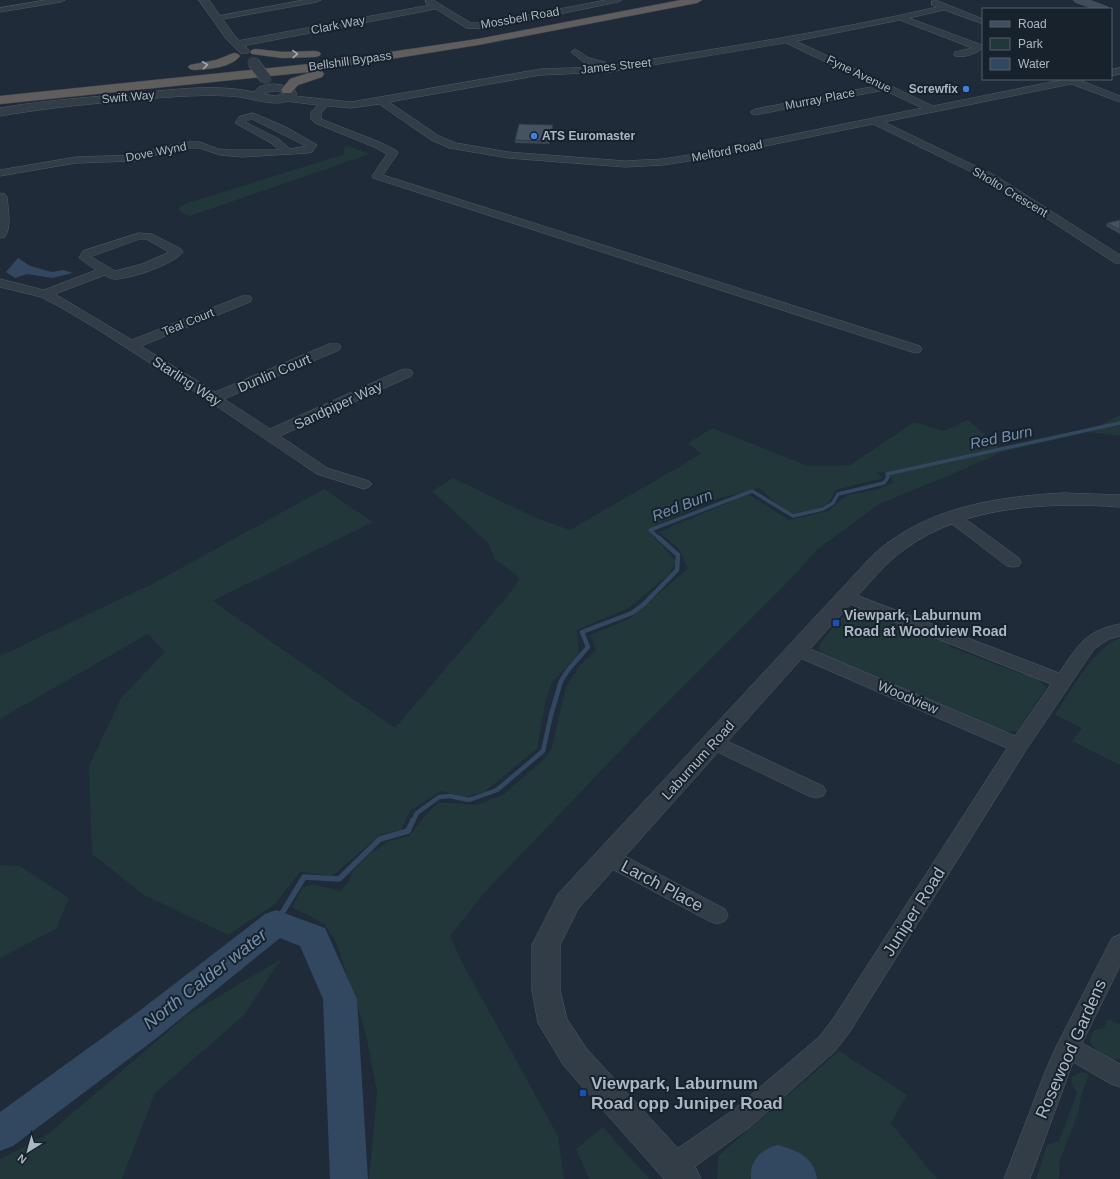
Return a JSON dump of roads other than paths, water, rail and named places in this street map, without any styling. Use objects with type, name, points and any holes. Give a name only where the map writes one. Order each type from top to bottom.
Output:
[{"type":"highway","name":"Bellshill Bypass","points":[[0,93],[216,74],[301,64],[512,32],[673,1],[697,0]]},
{"type":"highway","points":[[673,1],[701,0]]},
{"type":"highway","name":"Bellshill Bypass","points":[[0,100],[309,68],[478,42],[673,1]]},
{"type":"highway","points":[[344,52],[448,42]]},
{"type":"highway","points":[[286,94],[294,82],[310,76],[478,42]]},
{"type":"highway","points":[[183,68],[227,61],[245,54],[282,55],[328,53]]},
{"type":"highway","points":[[0,93],[147,73]]},
{"type":"highway","points":[[0,105],[111,93],[206,79]]},
{"type":"main road","points":[[1079,0],[1102,8]]},
{"type":"street","points":[[0,10],[61,0]]},
{"type":"street","points":[[204,0],[245,54],[274,88],[262,90],[257,95]]},
{"type":"street","points":[[218,18],[317,0]]},
{"type":"street","points":[[427,0],[438,6]]},
{"type":"street","name":"Mossbell Road","points":[[438,6],[469,26],[486,26],[618,0]]},
{"type":"street","points":[[928,0],[982,22]]},
{"type":"street","name":"Clark Way","points":[[245,54],[438,6]]},
{"type":"street","name":"James Street","points":[[274,88],[286,94],[326,104],[351,105],[541,72],[610,69],[787,40],[877,23],[945,7]]},
{"type":"street","points":[[899,17],[979,47],[973,51],[958,54]]},
{"type":"street","name":"Fyne Avenue","points":[[787,40],[931,109]]},
{"type":"street","points":[[575,52],[586,60],[602,64],[610,69]]},
{"type":"street","points":[[1076,80],[1120,99]]},
{"type":"street","name":"Melford Road","points":[[381,101],[435,138],[453,146],[508,156],[625,164],[663,162],[702,156],[1076,80]]},
{"type":"street","name":"Murray Place","points":[[755,112],[884,86]]},
{"type":"street","name":"Swift Way","points":[[0,112],[38,106],[204,91],[257,95]]},
{"type":"street","name":"James Street","points":[[257,95],[268,100],[286,94]]},
{"type":"street","points":[[326,104],[316,112],[316,119],[318,121],[378,145],[393,153],[377,176],[915,349]]},
{"type":"street","name":"Dove Wynd","points":[[0,174],[81,159],[104,158],[126,160],[149,156],[177,147],[197,145],[218,152],[255,154],[288,152],[308,150],[312,145],[253,116],[242,119],[240,123],[275,141],[288,152]]},
{"type":"street","name":"Sholto Crescent","points":[[875,121],[992,178],[1119,260]]},
{"type":"street","points":[[0,197],[2,224],[0,234]]},
{"type":"street","points":[[45,294],[105,271],[113,275],[123,274],[160,261],[172,256],[176,252],[148,236],[139,236],[88,254],[84,258],[105,271]]},
{"type":"street","name":"Starling Way","points":[[3,285],[45,294],[96,323],[214,398],[322,471],[364,484]]},
{"type":"street","name":"Teal Court","points":[[131,346],[246,299]]},
{"type":"street","name":"Dunlin Court","points":[[214,398],[334,347]]},
{"type":"street","name":"Sandpiper Way","points":[[270,435],[406,373]]},
{"type":"street","name":"Laburnum Road","points":[[680,1173],[575,1057],[553,1023],[546,990],[546,945],[568,902],[846,596],[887,554],[900,543],[933,526],[998,505],[1024,501],[1068,499],[1120,501]]},
{"type":"street","points":[[954,518],[1013,562]]},
{"type":"street","points":[[846,596],[1063,682]]},
{"type":"street","name":"Juniper Road","points":[[680,1173],[827,1044],[841,1026],[1019,745],[1088,645],[1098,637],[1111,631],[1120,630]]},
{"type":"street","name":"Woodview","points":[[797,650],[1019,745]]},
{"type":"street","points":[[714,742],[816,791]]},
{"type":"street","name":"Larch Place","points":[[608,857],[717,915]]},
{"type":"street","name":"Rosewood Gardens","points":[[1018,1179],[1057,1072],[1120,944]]},
{"type":"street","points":[[1068,1047],[1120,1076]]},
{"type":"water","points":[[18,258],[30,266],[52,272],[63,270],[73,273],[52,278],[27,274],[15,278],[6,272]]},
{"type":"water","points":[[778,1145],[792,1150],[809,1160],[815,1171],[817,1179],[751,1179],[752,1167],[757,1157],[766,1149]]},
{"type":"waterway","name":"Red Burn","points":[[660,539],[650,530],[752,491],[793,516],[823,509],[833,503],[838,494],[884,483],[888,477],[887,474],[1120,423]]},
{"type":"waterway","name":"Red Burn","points":[[413,821],[417,813],[439,797],[450,796],[469,800],[497,790],[543,751],[551,715],[561,681],[568,670],[588,647],[582,632],[632,613],[644,604],[677,570],[678,555],[659,538]]},
{"type":"waterway","name":"Red Burn","points":[[276,923],[304,877],[339,879],[380,839],[408,831],[413,820]]},
{"type":"waterway","name":"North Calder water","points":[[0,1134],[146,1026],[276,923],[313,937],[340,999],[349,1179]]},
{"type":"place","name":"Screwfix","points":[[966,89]]},
{"type":"place","name":"ATS Euromaster","points":[[534,136]]},
{"type":"place","name":"Viewpark, Laburnum Road at Woodview Road","points":[[836,623]]},
{"type":"place","name":"Viewpark, Laburnum Road opp Juniper Road","points":[[583,1093]]}]
